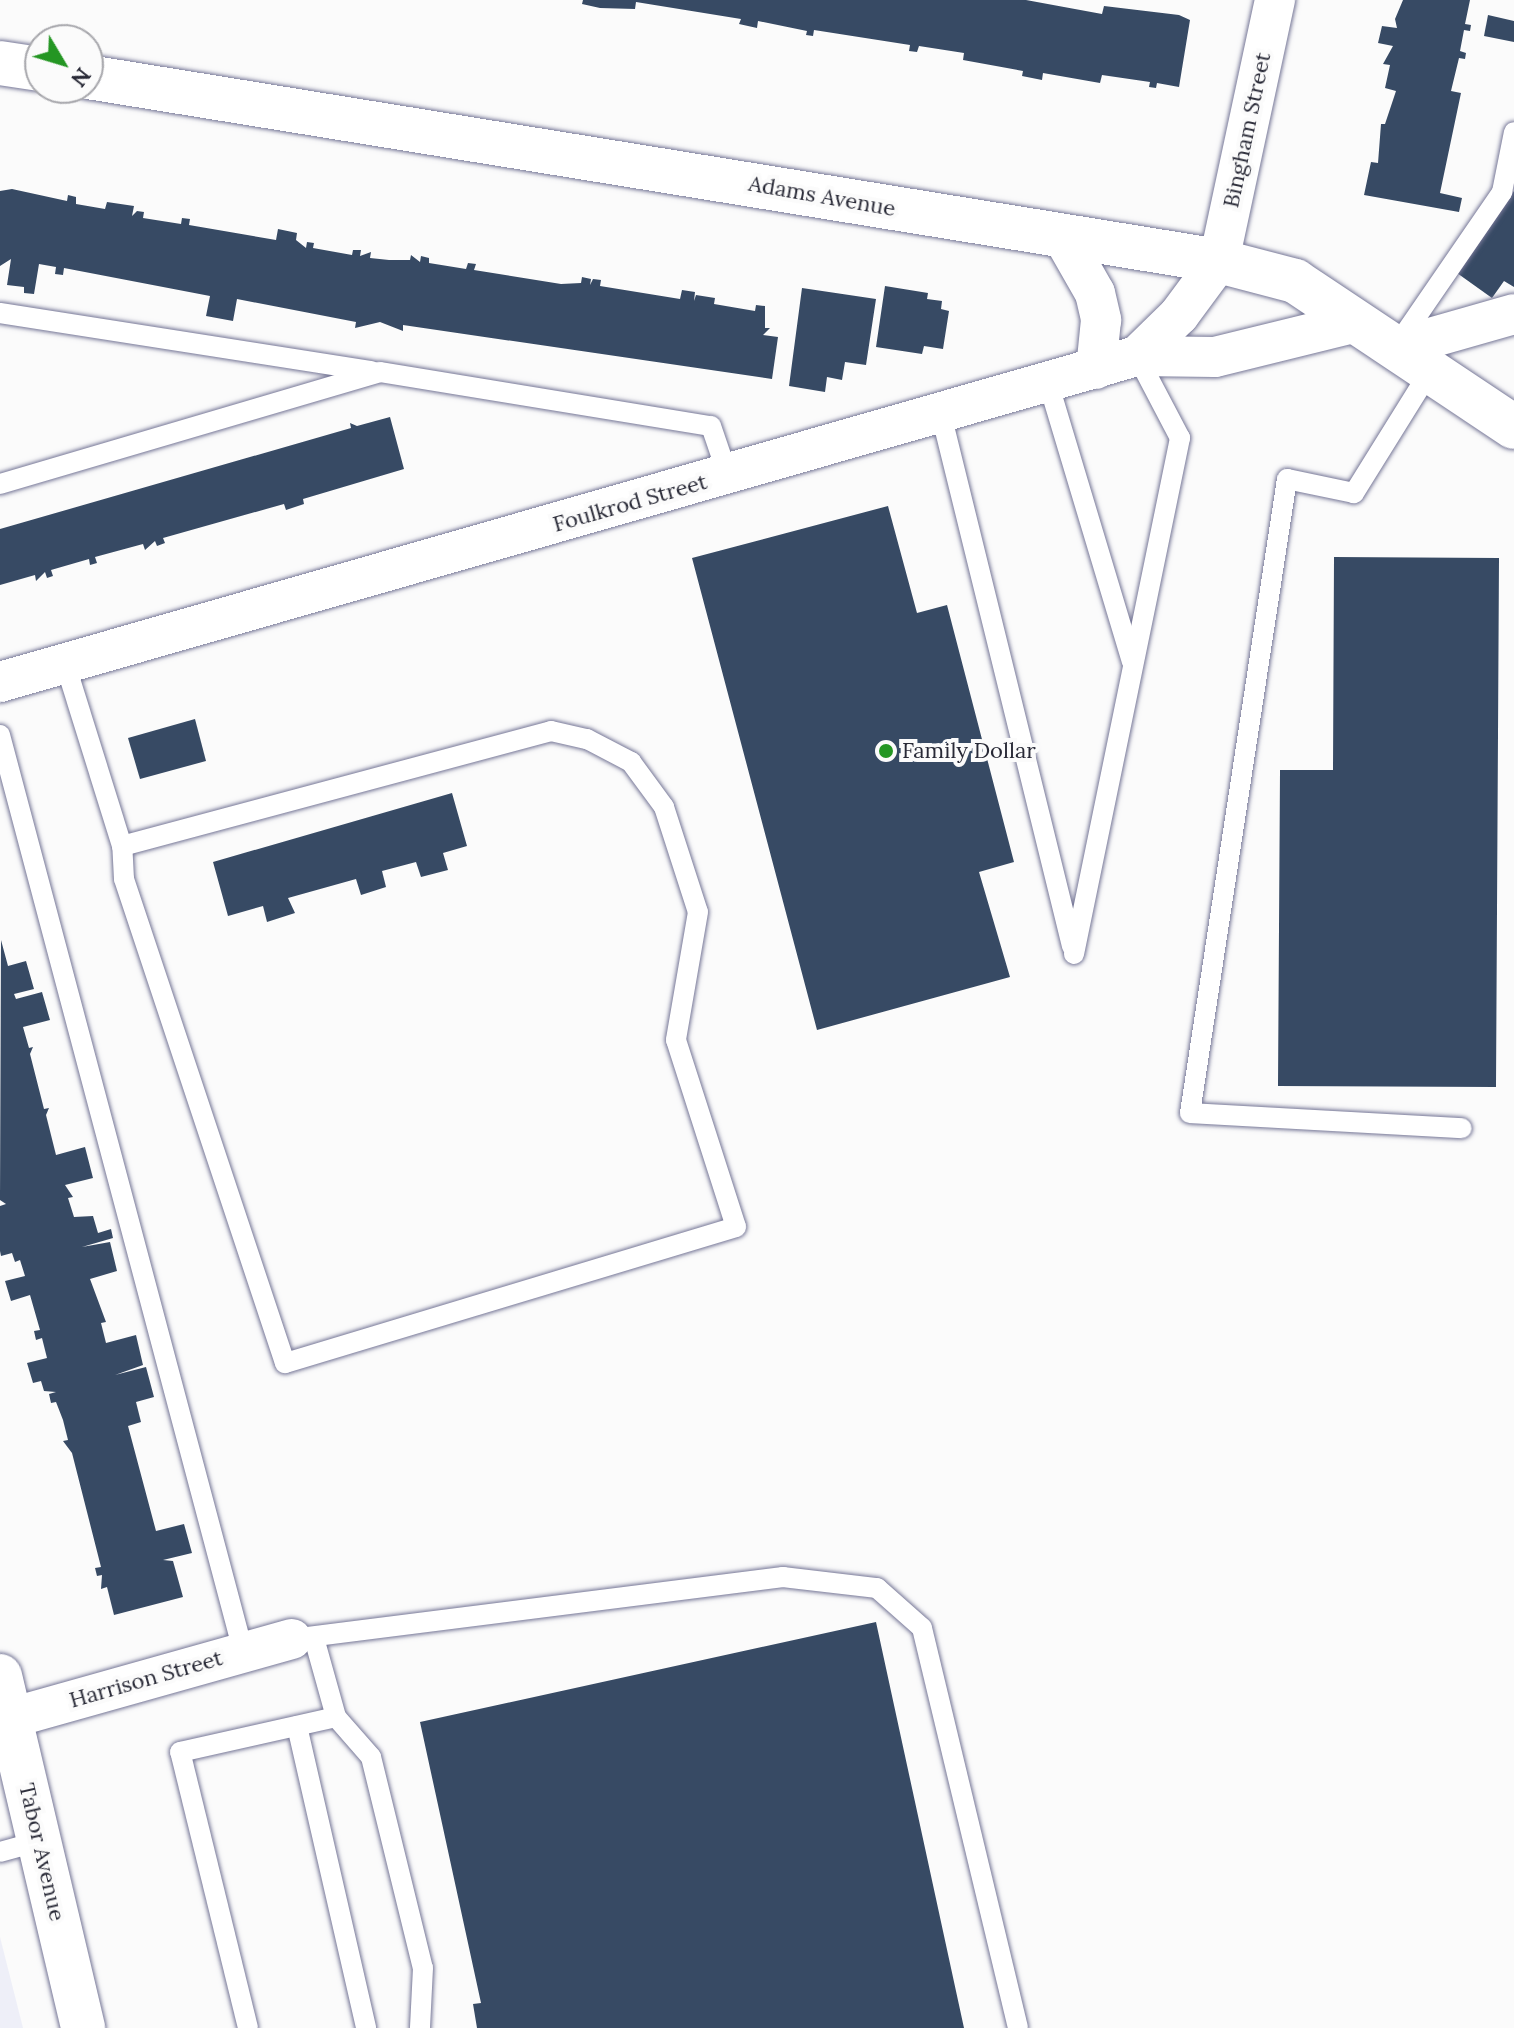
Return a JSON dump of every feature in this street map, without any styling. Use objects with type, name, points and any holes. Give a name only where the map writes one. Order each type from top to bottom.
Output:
[{"type":"main road","points":[[0,63],[24,67]]},
{"type":"main road","name":"Adams Avenue","points":[[104,80],[1219,261],[1295,281],[1514,427]]},
{"type":"main road","name":"Tabor Avenue","points":[[0,1676],[20,1847],[83,2028]]},
{"type":"street","name":"Bingham Street","points":[[1219,261],[1275,0]]},
{"type":"street","points":[[1063,237],[1095,293],[1101,320],[1096,369]]},
{"type":"street","name":"Foulkrod Street","points":[[0,682],[728,476],[1137,356],[1179,315],[1219,261]]},
{"type":"street","points":[[1412,359],[1514,314]]},
{"type":"street","points":[[1137,356],[1215,357],[1357,322]]},
{"type":"street","name":"Harrison Street","points":[[5,1720],[243,1651],[303,1638]]},
{"type":"lane","points":[[1462,1128],[1190,1113],[1287,479],[1354,493],[1412,359],[1502,192],[1514,132]]},
{"type":"lane","points":[[0,313],[711,426],[728,476]]},
{"type":"lane","points":[[941,414],[1074,954],[1180,438],[1137,356]]},
{"type":"lane","points":[[0,484],[380,372]]},
{"type":"lane","points":[[1048,382],[1133,666]]},
{"type":"lane","points":[[65,663],[122,846],[124,879],[285,1363],[736,1227],[676,1040],[698,912],[664,807],[631,762],[587,739],[551,731],[122,846]]},
{"type":"lane","points":[[0,735],[243,1651]]},
{"type":"lane","points":[[420,2028],[423,1968],[371,1757],[336,1717],[303,1638],[783,1577],[877,1588],[922,1628],[1018,2028]]},
{"type":"lane","points":[[248,2028],[180,1752],[336,1717]]},
{"type":"lane","points":[[297,1726],[366,2028]]},
{"type":"shaded area","points":[[0,1937],[23,2028],[0,2028]]},
{"type":"building","points":[[583,0],[1026,0],[1102,14],[1104,6],[1179,15],[1190,20],[1179,87],[1157,83],[1156,88],[1149,87],[1150,82],[1102,75],[1100,83],[1043,73],[1042,80],[1022,76],[1023,71],[963,60],[964,53],[919,46],[917,52],[909,51],[910,45],[814,30],[813,36],[806,35],[807,31],[758,21],[757,28],[739,24],[741,19],[636,2],[635,9],[600,8],[582,4]]},
{"type":"building","points":[[1403,0],[1470,0],[1465,24],[1471,25],[1470,31],[1464,30],[1460,51],[1466,53],[1465,59],[1459,58],[1451,91],[1461,93],[1440,193],[1462,198],[1459,212],[1364,195],[1371,162],[1378,163],[1381,124],[1385,124],[1396,91],[1385,88],[1390,65],[1383,64],[1393,46],[1378,43],[1382,26],[1397,28],[1395,19]]},
{"type":"building","points":[[1488,15],[1514,21],[1514,42],[1484,36]]},
{"type":"building","points":[[12,189],[67,201],[68,195],[76,197],[76,204],[105,209],[107,202],[134,206],[132,216],[137,211],[144,212],[143,218],[181,224],[182,218],[190,219],[189,225],[276,240],[278,229],[297,233],[296,240],[306,248],[307,242],[314,243],[313,248],[352,255],[353,250],[361,250],[360,256],[371,252],[370,258],[410,260],[411,255],[420,262],[421,256],[429,258],[429,263],[466,269],[468,263],[476,264],[474,270],[561,284],[581,283],[582,277],[591,279],[590,285],[593,279],[601,280],[600,286],[680,299],[682,290],[695,292],[694,301],[696,295],[715,298],[714,304],[755,311],[756,305],[765,306],[765,328],[770,328],[763,335],[778,337],[772,379],[403,325],[403,331],[380,322],[355,328],[356,322],[237,299],[233,321],[206,316],[210,296],[64,268],[63,275],[55,274],[56,267],[39,264],[34,294],[24,293],[24,287],[7,285],[11,259],[0,266],[0,191]]},
{"type":"building","points":[[1514,191],[1514,287],[1504,281],[1492,298],[1457,273]]},
{"type":"building","points":[[885,286],[928,293],[927,299],[942,301],[941,309],[949,311],[943,349],[924,346],[922,354],[876,347]]},
{"type":"building","points":[[802,288],[876,299],[866,365],[845,362],[842,380],[827,377],[825,392],[789,386]]},
{"type":"building","points":[[390,417],[404,469],[303,499],[304,504],[286,510],[284,504],[163,538],[165,543],[157,546],[155,541],[145,550],[143,544],[95,557],[97,563],[90,565],[89,559],[51,570],[53,576],[47,578],[45,572],[36,581],[35,575],[0,585],[0,529],[351,428],[350,423],[357,426]]},
{"type":"building","points":[[888,506],[917,613],[947,605],[1014,862],[979,872],[1010,977],[817,1030],[692,558]]},
{"type":"building","points":[[1334,557],[1499,558],[1496,1087],[1278,1086],[1280,770],[1333,770]]},
{"type":"building","points":[[195,719],[206,761],[140,779],[128,738]]},
{"type":"building","points":[[452,793],[467,846],[443,853],[448,870],[421,877],[416,862],[382,871],[386,887],[361,895],[356,879],[288,898],[295,913],[267,922],[263,906],[228,916],[213,862]]},
{"type":"building","points":[[1,940],[8,966],[26,961],[34,989],[14,994],[16,999],[42,992],[50,1020],[23,1027],[29,1048],[33,1047],[30,1054],[44,1109],[49,1108],[46,1115],[56,1155],[85,1147],[93,1178],[65,1185],[73,1197],[68,1198],[74,1217],[93,1216],[98,1233],[111,1229],[113,1238],[82,1247],[110,1242],[117,1271],[90,1279],[106,1322],[101,1323],[106,1343],[136,1335],[143,1365],[115,1375],[146,1367],[154,1397],[136,1402],[141,1422],[128,1426],[156,1531],[184,1524],[192,1553],[163,1560],[173,1561],[183,1597],[114,1615],[107,1587],[101,1589],[102,1575],[97,1576],[95,1568],[101,1567],[72,1453],[63,1441],[68,1440],[63,1420],[56,1402],[51,1403],[49,1394],[56,1392],[44,1391],[41,1381],[33,1383],[27,1363],[47,1358],[42,1338],[36,1340],[34,1331],[40,1330],[30,1295],[11,1301],[5,1281],[25,1276],[20,1260],[15,1262],[12,1253],[1,1256],[0,1251],[0,1206],[6,1204],[0,1200]]},
{"type":"building","points":[[876,1622],[964,2028],[477,2028],[473,2004],[481,2003],[420,1722]]},
{"type":"place","name":"Family Dollar","points":[[886,751]]}]
